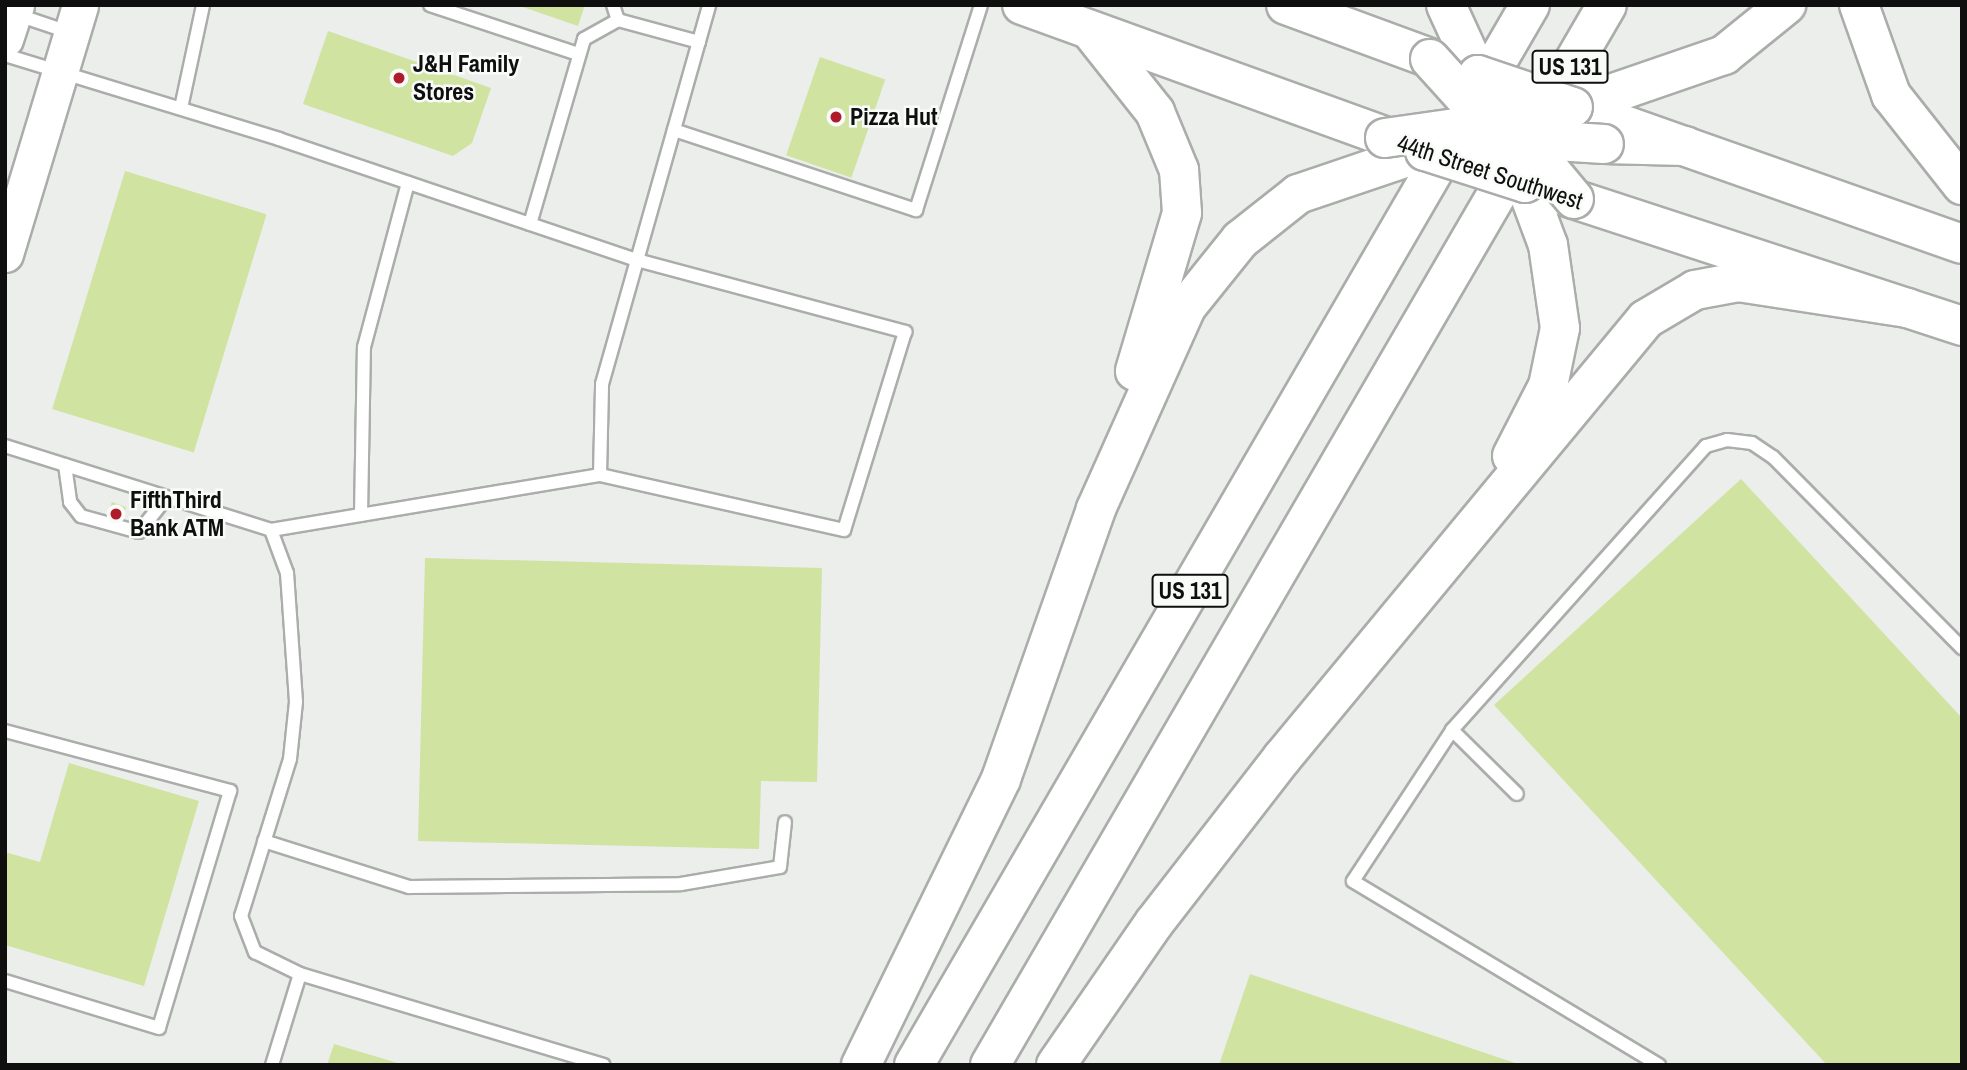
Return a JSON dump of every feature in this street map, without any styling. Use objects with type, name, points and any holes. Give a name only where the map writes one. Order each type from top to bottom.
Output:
[{"type":"main road","name":"44th Street Southwest","points":[[1022,5],[1090,30],[1376,153],[1425,151],[1962,326]]},
{"type":"main road","points":[[1286,5],[1430,59],[1573,107],[1611,134]]},
{"type":"main road","name":"US 131","points":[[914,1065],[1530,5]]},
{"type":"main road","name":"US 131","points":[[990,1065],[1607,5]]},
{"type":"main road","points":[[1425,151],[1505,131],[1637,88],[1724,55],[1786,5]]},
{"type":"main road","points":[[1859,5],[1891,95],[1962,185]]},
{"type":"main road","points":[[1449,14],[1505,131],[1548,246],[1560,328],[1548,386],[1530,426],[1451,549]]},
{"type":"main road","points":[[5,254],[75,19]]},
{"type":"main road","points":[[861,1065],[1001,779],[1096,509],[1176,238],[1182,193],[1167,132],[1090,30]]},
{"type":"main road","points":[[1430,59],[1574,199]]},
{"type":"main road","points":[[1096,509],[1166,347],[1215,267],[1286,201],[1376,153],[1505,131],[1611,134],[1685,146],[1962,244]]},
{"type":"main road","points":[[1056,1065],[1163,912],[1451,549],[1544,447],[1632,332],[1676,298],[1711,286],[1769,282],[1907,309]]},
{"type":"lane","points":[[181,108],[203,5]]},
{"type":"lane","points":[[430,5],[578,54]]},
{"type":"lane","points":[[613,5],[618,20]]},
{"type":"lane","points":[[600,475],[602,384],[709,5]]},
{"type":"lane","points":[[674,130],[916,210],[981,5]]},
{"type":"lane","points":[[10,18],[75,19]]},
{"type":"lane","points":[[530,224],[584,39],[618,20],[699,42]]},
{"type":"lane","points":[[5,55],[181,108],[637,260],[905,332],[844,530],[600,475],[271,530],[5,446]]},
{"type":"lane","points":[[361,515],[364,346],[408,183]]},
{"type":"lane","points":[[1659,1065],[1353,881],[1452,730],[1706,446],[1727,440],[1752,443],[1773,457],[1962,648]]},
{"type":"lane","points":[[65,465],[70,502],[81,516],[139,531],[166,498]]},
{"type":"lane","points":[[271,530],[287,573],[296,702],[289,759],[243,903],[243,929],[264,960],[300,975],[604,1065]]},
{"type":"lane","points":[[1452,730],[1517,794]]},
{"type":"lane","points":[[5,731],[230,791],[159,1028],[5,981]]},
{"type":"lane","points":[[264,841],[409,887],[681,884],[780,867],[785,822]]},
{"type":"lane","points":[[272,1065],[300,975]]},
{"type":"building","points":[[517,5],[585,5],[578,26]]},
{"type":"building","points":[[328,31],[491,88],[472,143],[453,156],[303,104]]},
{"type":"building","name":"Pizza Hut","points":[[820,57],[885,79],[851,178],[786,155]]},
{"type":"building","points":[[125,171],[267,214],[194,452],[52,409]]},
{"type":"building","points":[[1741,479],[1962,718],[1962,1065],[1827,1065],[1494,705]]},
{"type":"building","name":"FifthThird Bank ATM","points":[[112,502],[126,507],[120,525],[106,520]]},
{"type":"building","points":[[425,558],[822,568],[817,782],[761,781],[759,849],[418,841]]},
{"type":"building","points":[[69,763],[199,801],[144,986],[5,945],[5,852],[40,862]]},
{"type":"building","points":[[1250,974],[1518,1064],[1518,1065],[1219,1065]]},
{"type":"building","points":[[334,1044],[401,1064],[401,1065],[327,1065]]},
{"type":"place","name":"J&H Family Stores","points":[[399,78]]},
{"type":"place","name":"Pizza Hut","points":[[836,117]]},
{"type":"place","name":"FifthThird Bank ATM","points":[[116,514]]}]
